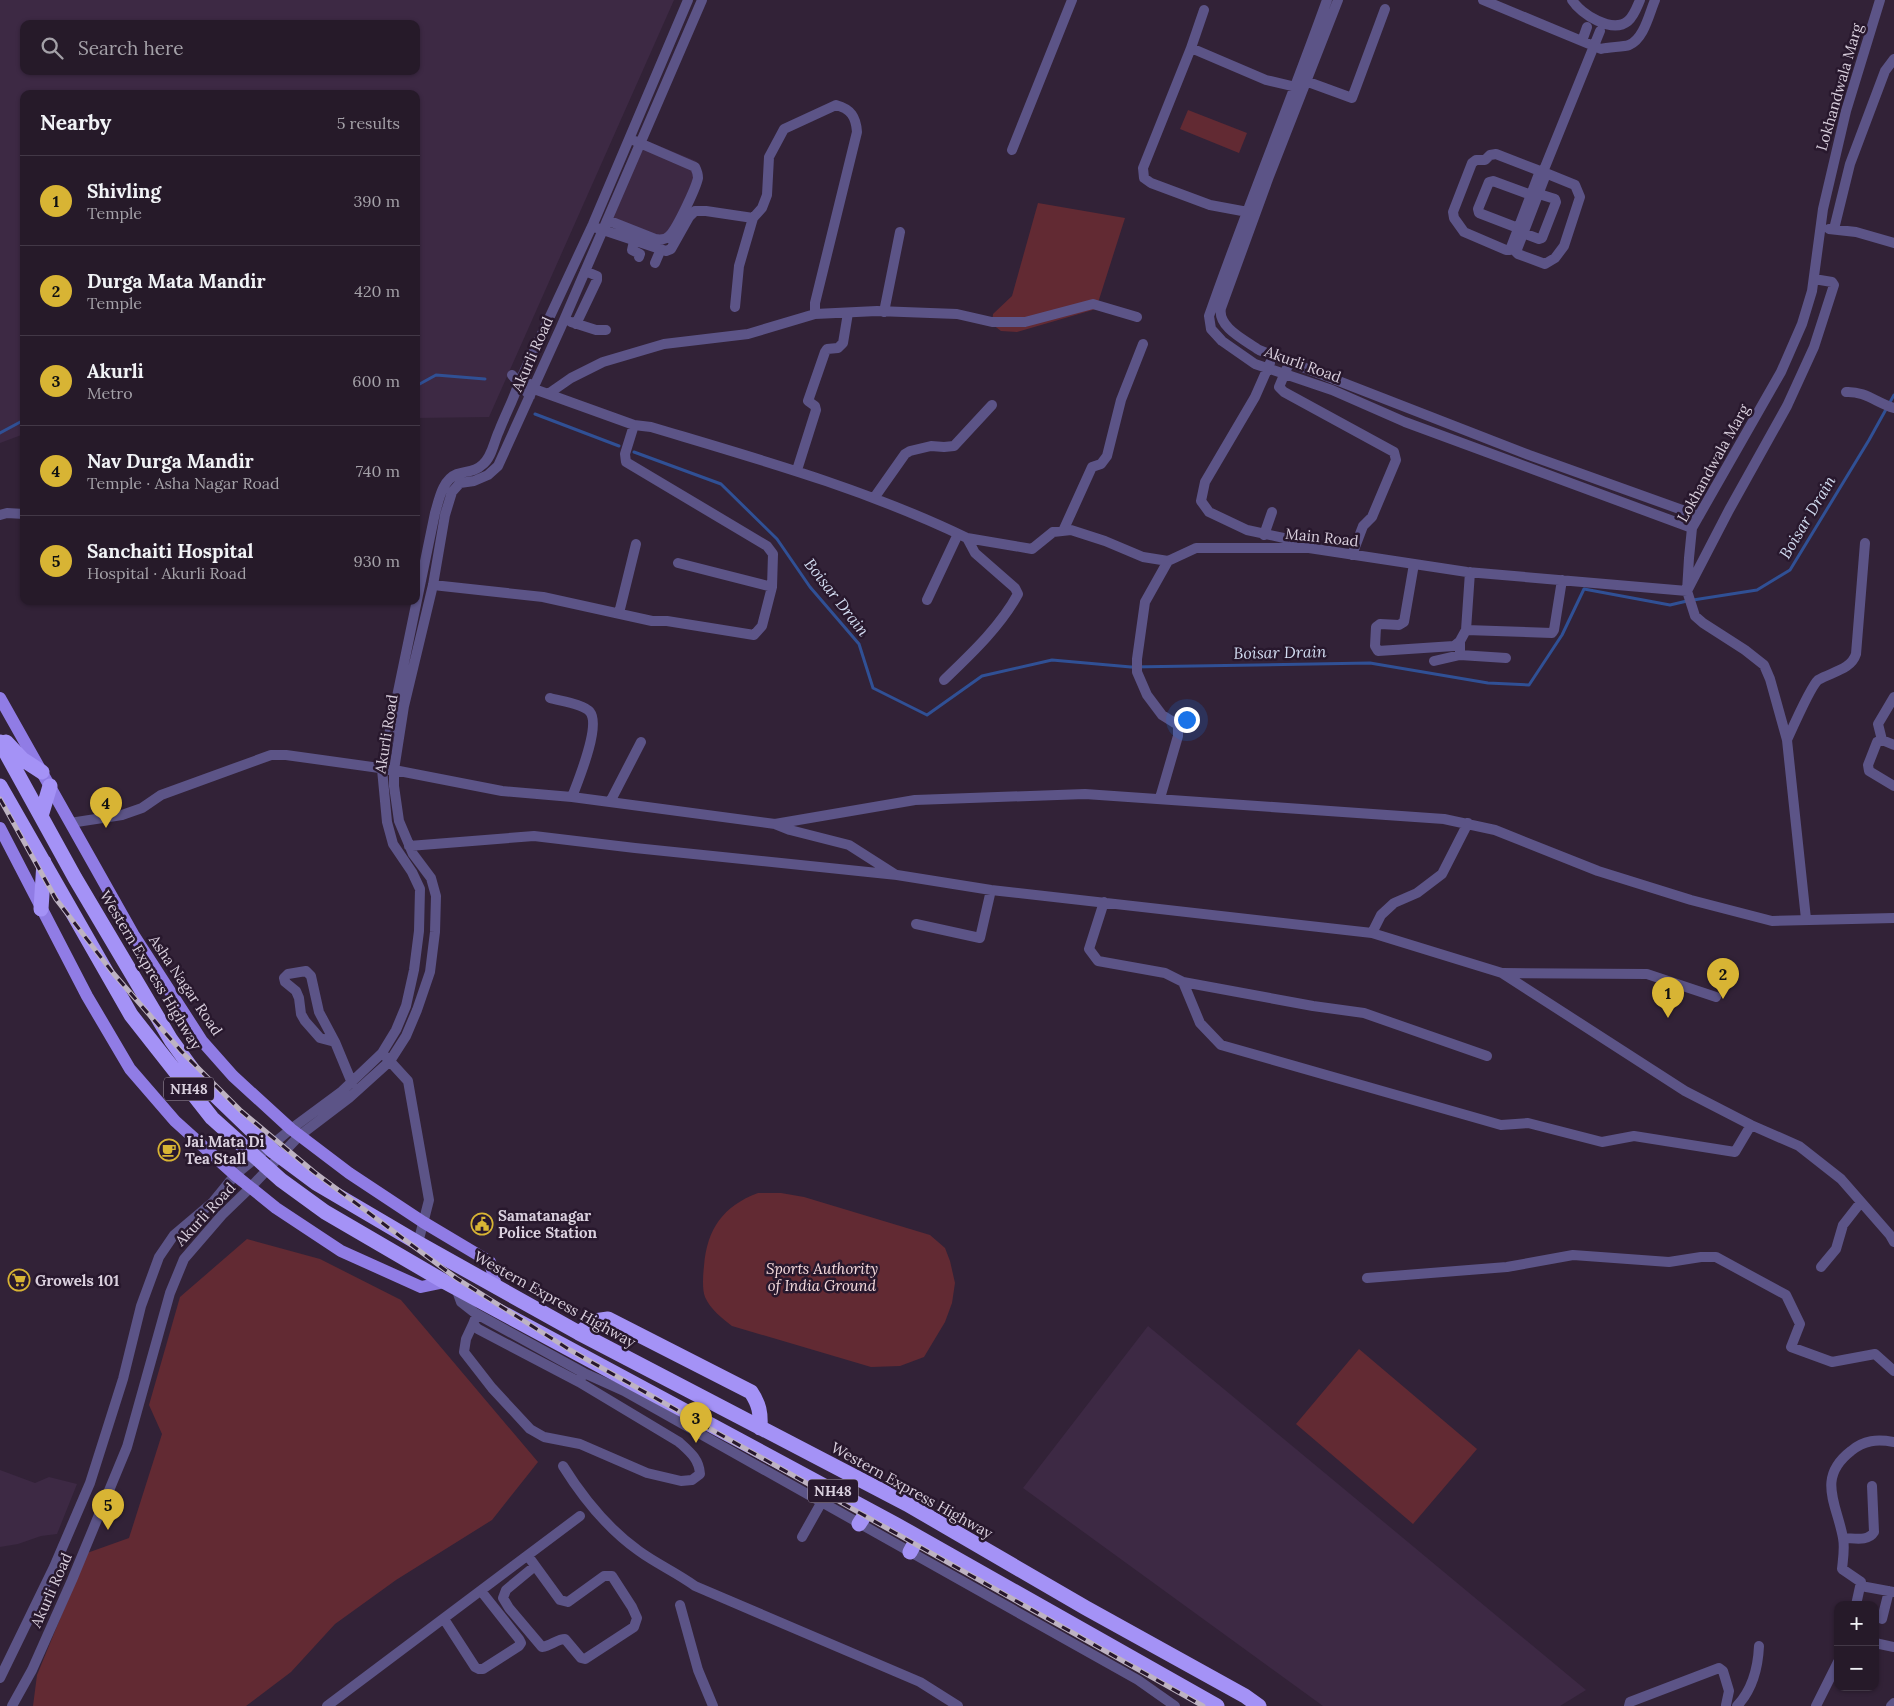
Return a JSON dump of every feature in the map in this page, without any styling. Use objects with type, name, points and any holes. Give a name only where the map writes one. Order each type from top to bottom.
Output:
[{"type":"highway","points":[[0,735],[22,759],[42,772]]},
{"type":"highway","name":"Western Express Highway","points":[[0,742],[171,1040],[195,1073],[248,1129],[273,1151],[316,1183],[378,1221],[579,1333],[907,1504],[1086,1608],[1245,1696],[1259,1706]]},
{"type":"highway","points":[[41,816],[50,786]]},
{"type":"highway","name":"NH48","points":[[2,791],[131,1015],[212,1118],[281,1180],[325,1212],[451,1286],[476,1313],[829,1489],[918,1537],[1217,1706]]},
{"type":"highway","points":[[41,909],[44,862]]},
{"type":"highway","points":[[579,1333],[594,1321],[608,1319],[750,1392],[758,1402],[761,1412],[760,1428]]},
{"type":"highway","points":[[656,1373],[669,1350]]},
{"type":"highway","points":[[859,1524],[868,1510]]},
{"type":"highway","points":[[910,1552],[918,1537]]},
{"type":"main road","name":"Asha Nagar Road","points":[[0,698],[133,934],[202,1041],[234,1076],[295,1133],[349,1173],[423,1222],[490,1262],[496,1286]]},
{"type":"main road","points":[[0,828],[87,996],[130,1069],[176,1121],[250,1188],[276,1208],[348,1255],[421,1287],[451,1286]]},
{"type":"street","name":"Akurli Road","points":[[420,572],[442,489],[456,475],[482,466],[488,458],[504,419],[512,405],[518,385],[592,226],[688,0]]},
{"type":"street","name":"Akurli Road","points":[[0,1678],[54,1567],[90,1483],[123,1379],[141,1306],[159,1256],[174,1236],[213,1202],[234,1175],[349,1098],[390,1061],[406,1036],[417,1010],[430,972],[436,932],[436,896],[431,878],[409,846],[399,821],[394,786],[394,770],[404,706],[433,585],[452,492],[460,483],[488,475],[498,466],[563,323],[702,0]]},
{"type":"street","points":[[1012,150],[1072,0]]},
{"type":"street","points":[[1223,289],[1220,314],[1223,322],[1211,329],[1209,316],[1223,289],[1300,82],[1333,0]]},
{"type":"street","points":[[1483,0],[1601,49],[1629,45],[1640,36],[1655,0]]},
{"type":"street","points":[[1572,0],[1583,13],[1605,23],[1617,25],[1626,23],[1631,19],[1640,0]]},
{"type":"street","name":"Lokhandwala Marg","points":[[1806,919],[1787,740],[1770,679],[1764,665],[1746,650],[1695,616],[1687,592],[1692,528],[1789,356],[1802,324],[1814,279],[1823,210],[1846,112],[1880,0]]},
{"type":"street","points":[[1191,48],[1266,80],[1300,82],[1352,98],[1385,9]]},
{"type":"street","points":[[1204,10],[1191,48],[1143,168],[1144,178],[1151,183],[1210,205],[1251,213]]},
{"type":"street","points":[[1582,41],[1587,27]]},
{"type":"street","points":[[1521,231],[1510,250],[1506,250],[1464,232],[1454,218],[1453,212],[1472,163],[1476,160],[1485,160],[1496,154],[1543,172],[1575,185],[1580,196],[1564,246],[1555,258],[1545,264],[1516,252],[1521,231],[1543,172],[1600,31]]},
{"type":"street","points":[[1834,229],[1850,164],[1886,71],[1894,59]]},
{"type":"street","points":[[656,76],[667,81]]},
{"type":"street","points":[[735,307],[739,266],[753,218],[762,208],[767,195],[769,157],[784,129],[836,105],[844,107],[853,114],[857,123],[857,132],[815,303],[815,314]]},
{"type":"street","points":[[607,220],[655,239],[663,240],[669,236],[698,179],[698,172],[695,167],[629,139]]},
{"type":"street","points":[[1493,181],[1535,194],[1555,199],[1556,202],[1542,238],[1539,239],[1478,213],[1489,182],[1493,181]]},
{"type":"street","points":[[592,226],[634,242],[666,251],[671,249],[689,217],[696,211],[753,218]]},
{"type":"street","points":[[1822,229],[1856,232],[1894,243]]},
{"type":"street","points":[[884,312],[900,232]]},
{"type":"street","points":[[634,242],[632,250],[640,254],[639,257]]},
{"type":"street","points":[[655,263],[661,249]]},
{"type":"street","points":[[576,324],[597,280],[597,276],[585,271]]},
{"type":"street","points":[[1687,592],[1729,510],[1787,406],[1814,347],[1834,285],[1832,282],[1814,279]]},
{"type":"street","points":[[548,394],[571,378],[604,362],[664,344],[748,334],[815,314],[884,312],[957,314],[992,322],[1026,322],[1093,304],[1137,317]]},
{"type":"street","points":[[798,470],[816,410],[815,406],[808,401],[827,348],[838,348],[843,343],[848,313]]},
{"type":"street","points":[[549,320],[576,324],[596,330],[606,330]]},
{"type":"street","name":"Akurli Road","points":[[1223,322],[1259,350],[1410,410],[1699,516]]},
{"type":"street","name":"Akurli Road","points":[[1211,329],[1222,341],[1255,364],[1332,390],[1406,422],[1692,528]]},
{"type":"street","points":[[1063,530],[1092,467],[1101,464],[1107,456],[1120,400],[1142,344]]},
{"type":"street","points":[[1274,356],[1255,397],[1205,482],[1201,501],[1209,512],[1247,530],[1293,540]]},
{"type":"street","points":[[1290,362],[1279,387],[1284,392],[1394,452],[1396,460],[1372,517],[1363,526],[1352,555]]},
{"type":"street","points":[[512,375],[518,385],[532,392],[548,394],[634,425],[651,427],[798,470],[874,498],[962,536],[1032,549],[1053,532],[1071,530],[1105,541],[1143,557],[1168,561],[1145,602],[1137,667],[1147,695],[1162,714],[1178,725],[1178,736],[1160,798]]},
{"type":"street","points":[[524,375],[532,392]]},
{"type":"street","points":[[1846,392],[1855,391],[1870,396],[1890,407]]},
{"type":"street","points":[[1364,404],[1368,392]]},
{"type":"street","points":[[874,498],[905,454],[931,446],[954,446],[992,405]]},
{"type":"street","points":[[1406,422],[1410,410]]},
{"type":"street","points":[[433,585],[542,597],[652,621],[667,621],[754,636],[762,626],[772,587],[773,554],[767,546],[626,462],[625,454],[634,425]]},
{"type":"street","points":[[1264,535],[1272,512]]},
{"type":"street","points":[[0,515],[7,513],[20,514]]},
{"type":"street","points":[[928,600],[962,536]]},
{"type":"street","points":[[944,680],[981,643],[1009,611],[1018,594],[1015,588],[975,553],[962,536]]},
{"type":"street","points":[[1787,740],[1816,681],[1847,666],[1856,654],[1865,543]]},
{"type":"street","points":[[620,613],[636,544]]},
{"type":"street","name":"Main Road","points":[[1168,561],[1196,548],[1309,548],[1470,572],[1687,592]]},
{"type":"street","points":[[678,563],[772,587]]},
{"type":"street","points":[[1414,564],[1404,622],[1399,625],[1380,624],[1376,627],[1375,646],[1378,651],[1454,646],[1460,641],[1466,630],[1470,572]]},
{"type":"street","points":[[1466,630],[1552,633],[1562,580]]},
{"type":"street","name":"Akurli Road","points":[[12,1706],[32,1670],[68,1589],[123,1456],[145,1386],[170,1293],[184,1260],[222,1215],[250,1188],[295,1133],[352,1083],[382,1053],[396,1030],[406,1006],[414,970],[419,931],[420,889],[412,872],[393,844],[387,822],[382,769],[413,605]]},
{"type":"street","points":[[1460,641],[1460,655]]},
{"type":"street","points":[[1434,661],[1460,655],[1506,658]]},
{"type":"street","points":[[550,698],[585,708],[591,713],[593,722],[587,756],[572,797]]},
{"type":"street","points":[[1882,740],[1878,724],[1892,703]]},
{"type":"street","points":[[1894,745],[1882,740],[1877,742],[1868,765],[1870,772],[1894,786]]},
{"type":"street","points":[[610,802],[641,742]]},
{"type":"street","points":[[70,823],[122,815],[142,808],[161,795],[271,755],[302,756],[394,770],[502,791],[572,797],[775,824],[790,830],[849,845],[897,876]]},
{"type":"street","points":[[775,824],[915,800],[1085,794],[1444,819],[1495,830],[1598,871],[1691,900],[1772,921],[1894,918]]},
{"type":"street","points":[[1372,933],[1381,915],[1394,903],[1418,893],[1442,874],[1468,823]]},
{"type":"street","points":[[409,846],[534,836],[897,876],[991,890],[1372,933],[1502,973],[1685,1090],[1751,1125],[1799,1146],[1841,1179],[1890,1234],[1894,1242]]},
{"type":"street","points":[[916,924],[980,938],[991,890]]},
{"type":"street","points":[[1104,902],[1089,949],[1098,961],[1165,973],[1183,982],[1313,1006],[1364,1013],[1487,1056]]},
{"type":"street","points":[[335,1042],[320,1038],[305,1021],[301,1014],[299,998],[296,992],[285,982],[284,978],[288,974],[306,971],[311,976],[319,1012],[335,1042],[352,1083]]},
{"type":"street","points":[[1502,973],[1647,974],[1716,997]]},
{"type":"street","points":[[1183,982],[1200,1023],[1221,1045],[1501,1125],[1528,1123],[1602,1142],[1634,1136],[1735,1152],[1751,1125]]},
{"type":"street","points":[[382,1053],[408,1081],[429,1200],[418,1243]]},
{"type":"street","points":[[1821,1267],[1836,1249],[1843,1225],[1860,1202]]},
{"type":"street","points":[[1367,1278],[1508,1267],[1573,1255],[1669,1262],[1701,1257],[1716,1257],[1786,1295],[1800,1324],[1791,1347],[1832,1362],[1875,1354],[1894,1371]]},
{"type":"street","points":[[476,1313],[582,1378],[679,1442],[694,1454],[700,1474],[692,1480],[681,1481],[646,1473],[580,1444],[544,1437],[530,1429],[492,1388],[464,1352],[466,1339],[476,1313]]},
{"type":"street","points":[[582,1378],[624,1392],[1138,1680],[1175,1706]]},
{"type":"street","points":[[1857,1601],[1861,1582],[1842,1569],[1843,1538],[1831,1488],[1834,1470],[1845,1455],[1860,1443],[1876,1440],[1894,1442]]},
{"type":"street","points":[[563,1466],[586,1500],[621,1538],[641,1553],[695,1586],[920,1682],[958,1706]]},
{"type":"street","points":[[1843,1538],[1867,1538],[1872,1536],[1874,1532],[1872,1486]]},
{"type":"street","points":[[802,1536],[829,1489]]},
{"type":"street","points":[[327,1706],[580,1516]]},
{"type":"street","points":[[528,1556],[560,1600],[564,1602],[568,1602],[604,1576],[612,1576],[637,1618],[634,1627],[585,1659],[581,1658],[566,1639],[561,1639],[542,1647],[509,1608],[504,1598],[506,1590],[535,1566]]},
{"type":"street","points":[[1860,1586],[1892,1591],[1882,1619]]},
{"type":"street","points":[[444,1619],[475,1667],[479,1669],[483,1669],[519,1646],[520,1639],[481,1591]]},
{"type":"street","points":[[680,1604],[698,1670],[714,1706]]},
{"type":"street","points":[[1879,1644],[1894,1647]]},
{"type":"street","points":[[1737,1706],[1748,1695],[1759,1646]]},
{"type":"street","points":[[1629,1706],[1630,1702],[1719,1668],[1723,1670],[1729,1691],[1725,1706]]},
{"type":"street","points":[[1816,1706],[1834,1670]]},
{"type":"street","points":[[1891,1706],[1894,1703]]},
{"type":"shaded area","points":[[0,0],[674,0],[489,417],[420,418],[420,90],[20,90],[20,436],[0,443]]},
{"type":"shaded area","points":[[645,140],[696,161],[700,168],[674,236],[661,247],[608,225]]},
{"type":"shaded area","points":[[1148,1326],[1586,1690],[1560,1706],[1323,1706],[1023,1488]]},
{"type":"shaded area","points":[[0,1470],[35,1483],[49,1477],[77,1484],[57,1534],[41,1536],[18,1544],[0,1547]]},
{"type":"green space","points":[[1188,110],[1247,133],[1239,153],[1180,129]]},
{"type":"green space","points":[[1038,203],[1125,218],[1096,309],[1017,332],[1001,331],[992,324],[993,314],[1012,296]]},
{"type":"green space","name":"Sports Authority of India Ground","points":[[758,1193],[781,1193],[804,1197],[930,1235],[945,1248],[955,1283],[952,1303],[945,1322],[924,1357],[900,1366],[871,1367],[732,1326],[717,1313],[707,1302],[703,1290],[704,1266],[709,1241],[713,1230],[726,1212],[746,1198]]},
{"type":"green space","points":[[247,1239],[320,1259],[401,1300],[538,1462],[492,1520],[396,1580],[335,1624],[291,1672],[246,1706],[33,1706],[37,1675],[87,1553],[129,1538],[162,1434],[149,1405],[180,1297]]},
{"type":"green space","points":[[1359,1349],[1477,1449],[1413,1524],[1296,1424]]},
{"type":"waterway","points":[[420,384],[436,375],[485,379]]},
{"type":"waterway","name":"Boisar Drain","points":[[1693,600],[1757,590],[1790,570],[1894,395]]},
{"type":"waterway","name":"Boisar Drain","points":[[535,414],[619,446]]},
{"type":"waterway","points":[[0,433],[20,422]]},
{"type":"waterway","name":"Boisar Drain","points":[[634,452],[721,484],[777,539],[810,587],[859,644],[873,688],[927,715],[982,676],[1052,660],[1131,667],[1370,663],[1488,683],[1529,685],[1562,635],[1584,589],[1670,605],[1687,601]]},
{"type":"railway","points":[[0,799],[56,899],[113,973],[181,1051],[241,1111],[314,1172],[456,1278],[570,1350],[1203,1706]]},
{"type":"place","name":"Nav Durga Mandir","points":[[106,828]]},
{"type":"place","name":"Durga Mata Mandir","points":[[1723,999]]},
{"type":"place","name":"Shivling","points":[[1668,1018]]},
{"type":"place","name":"Jai Mata Di Tea Stall","points":[[169,1150]]},
{"type":"place","name":"Samatanagar Police Station","points":[[482,1224]]},
{"type":"place","name":"Growels 101","points":[[19,1280]]},
{"type":"place","name":"Akurli","points":[[696,1443]]},
{"type":"place","name":"Sanchaiti Hospital","points":[[108,1530]]}]
